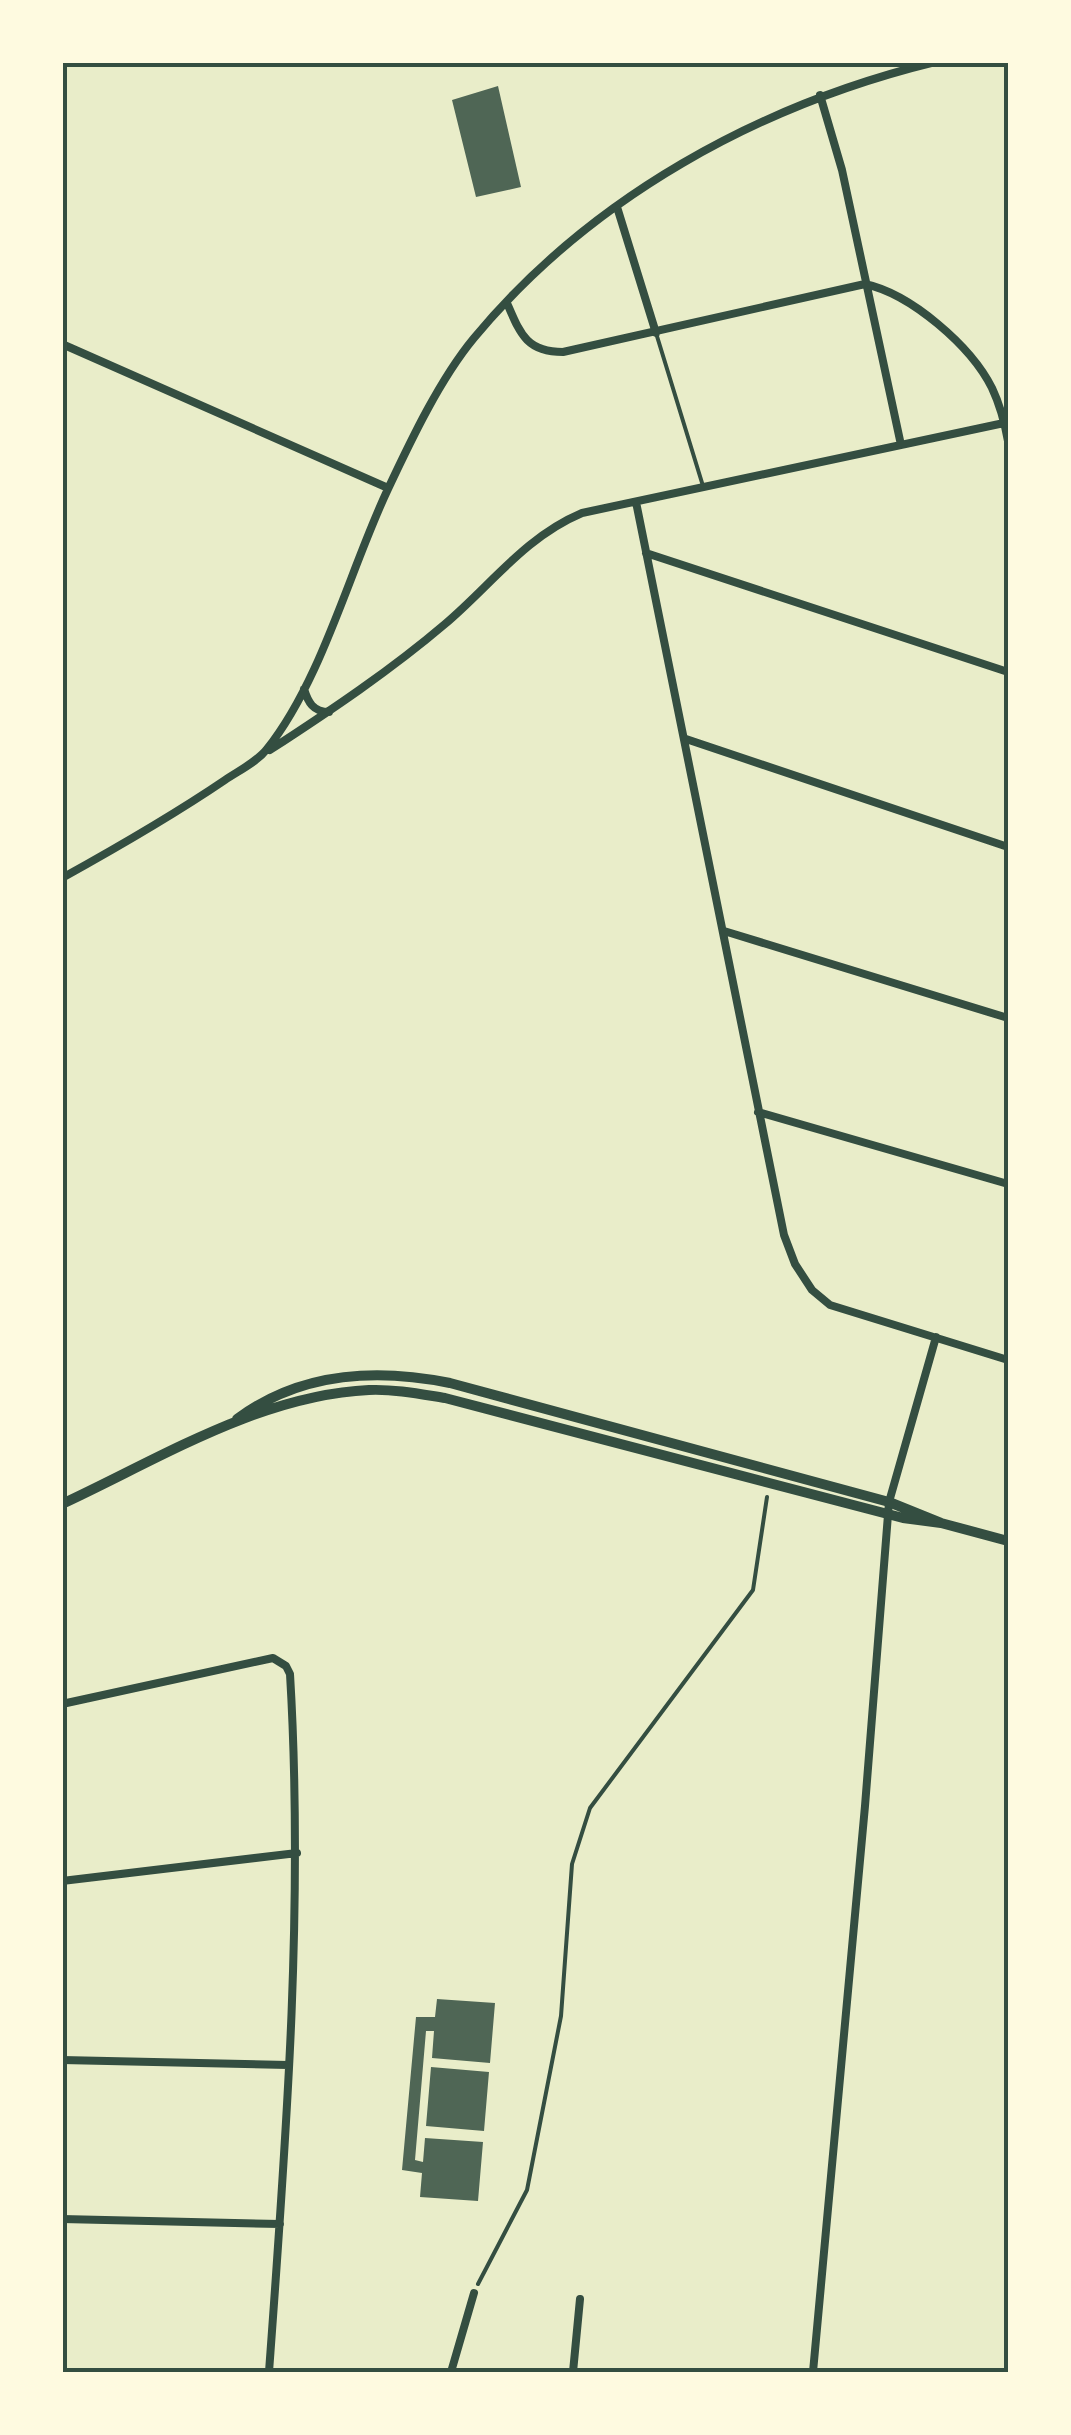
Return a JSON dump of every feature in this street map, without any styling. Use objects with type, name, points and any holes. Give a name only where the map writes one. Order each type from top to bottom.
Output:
[{"type":"street","points":[[884,62],[886,74]]},
{"type":"street","points":[[265,753],[297,705],[388,488],[432,405],[472,340],[507,302],[562,250],[617,207],[698,153],[756,122],[820,95],[934,62]]},
{"type":"street","points":[[820,95],[842,170],[901,445]]},
{"type":"street","points":[[617,207],[656,332]]},
{"type":"street","points":[[507,302],[521,336],[548,352],[564,352],[865,284],[882,288],[940,326],[991,386],[1008,442]]},
{"type":"street","points":[[62,344],[388,488]]},
{"type":"street","points":[[62,878],[174,815],[329,712],[445,624],[556,524],[582,513],[1004,423]]},
{"type":"street","points":[[636,502],[758,1112],[784,1234],[795,1264],[812,1290],[830,1305],[1008,1360]]},
{"type":"street","points":[[646,553],[1008,672]]},
{"type":"street","points":[[304,689],[314,708],[329,712]]},
{"type":"street","points":[[686,739],[1008,847]]},
{"type":"street","points":[[724,931],[1008,1018]]},
{"type":"street","points":[[758,1112],[1008,1184]]},
{"type":"street","points":[[812,2372],[865,1806],[888,1508],[936,1337]]},
{"type":"street","points":[[228,1426],[267,1400],[310,1383],[361,1374],[409,1375],[450,1382],[1008,1541]]},
{"type":"street","points":[[62,1488],[64,1503],[228,1426],[299,1401],[370,1390],[408,1392],[494,1410],[769,1483],[888,1508]]},
{"type":"street","points":[[62,1704],[273,1658],[286,1666],[290,1674],[297,1853],[280,2224],[269,2372]]},
{"type":"street","points":[[62,1881],[297,1853]]},
{"type":"street","points":[[62,2060],[288,2065]]},
{"type":"street","points":[[62,2218],[280,2224]]},
{"type":"street","points":[[452,2372],[474,2293]]},
{"type":"street","points":[[572,2372],[580,2300]]},
{"type":"lane","points":[[656,332],[703,488]]},
{"type":"path","points":[[474,2293],[527,2190],[561,2016],[572,1864],[590,1808],[753,1590],[769,1483]]},
{"type":"building","points":[[498,86],[521,187],[476,197],[452,100]]},
{"type":"building","points":[[437,1999],[495,2003],[490,2063],[432,2058],[434,2031],[426,2031],[415,2160],[423,2162],[425,2138],[483,2142],[478,2201],[420,2197],[422,2173],[402,2170],[416,2017],[435,2017]]},
{"type":"building","points":[[431,2067],[489,2072],[484,2131],[426,2126]]}]
